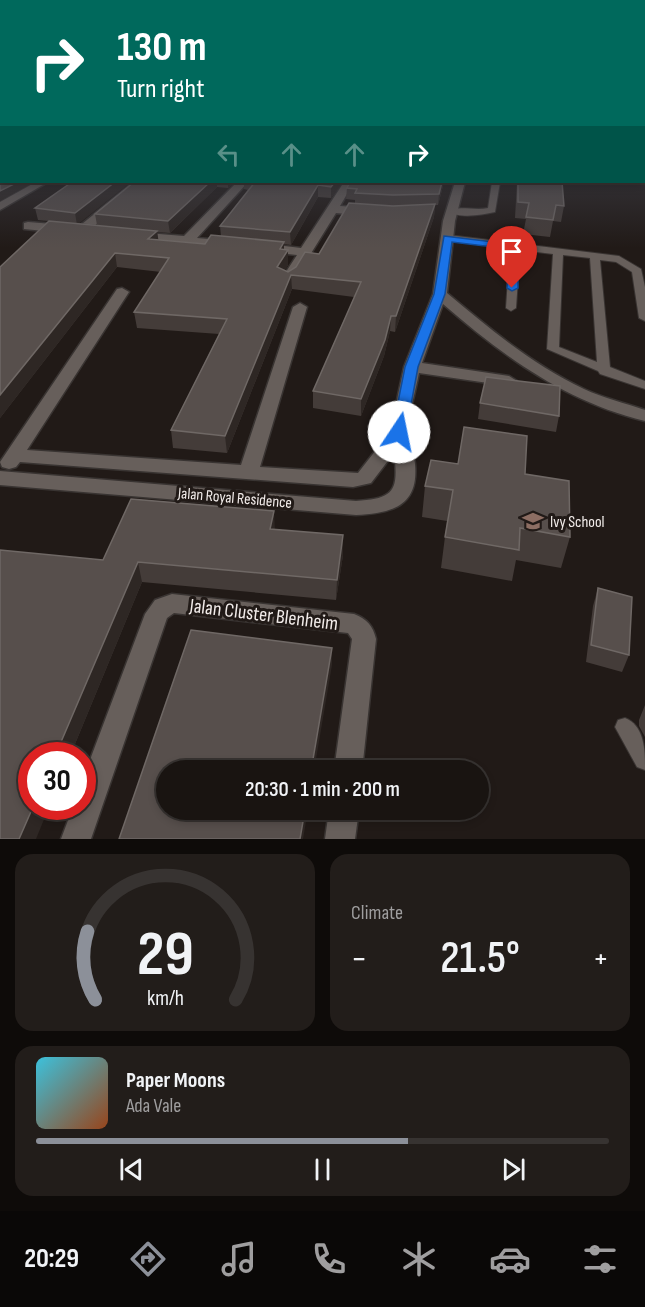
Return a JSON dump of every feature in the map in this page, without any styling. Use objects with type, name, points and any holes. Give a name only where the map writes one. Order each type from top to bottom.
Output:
[{"type":"street","points":[[0,207],[41,183]]},
{"type":"street","points":[[81,231],[139,183]]},
{"type":"street","points":[[189,240],[242,183]]},
{"type":"street","points":[[287,281],[348,183]]},
{"type":"street","name":"Jalan Royal Residence","points":[[122,292],[0,477],[356,508],[382,507],[399,498],[406,486],[401,422],[412,367],[440,294],[448,238],[447,211],[460,183]]},
{"type":"street","points":[[336,203],[383,208]]},
{"type":"street","points":[[28,226],[305,252]]},
{"type":"street","points":[[440,294],[502,347],[573,390],[645,416]]},
{"type":"street","name":"Jalan Royal Residence","points":[[249,472],[300,307]]},
{"type":"street","points":[[412,367],[573,390]]},
{"type":"street","name":"Jalan Royal Residence","points":[[14,455],[339,480],[364,478],[401,422]]},
{"type":"street","name":"Jalan Cluster Blenheim","points":[[76,839],[158,614],[172,603],[354,624],[362,631],[364,639],[349,760]]},
{"type":"street","points":[[340,839],[343,820]]},
{"type":"lane","points":[[447,211],[480,213],[492,210],[496,183]]},
{"type":"lane","points":[[448,238],[619,259],[637,271],[645,318]]},
{"type":"lane","points":[[511,308],[515,247]]},
{"type":"lane","points":[[558,252],[553,349],[604,371],[645,385]]},
{"type":"lane","points":[[595,256],[604,371]]},
{"type":"lane","points":[[625,728],[645,760]]},
{"type":"building","points":[[0,183],[16,183],[0,191]]},
{"type":"building","points":[[71,183],[114,183],[75,213],[35,208]]},
{"type":"building","points":[[133,183],[209,183],[168,221],[95,214]]},
{"type":"building","points":[[254,183],[334,183],[331,187],[318,185],[290,232],[220,226]]},
{"type":"building","points":[[350,183],[442,183],[439,194],[355,193],[357,189],[347,188]]},
{"type":"building","points":[[518,183],[562,183],[564,206],[556,205],[553,220],[526,217],[529,203],[518,202]]},
{"type":"building","points":[[349,203],[393,206],[435,204],[396,316],[391,316],[385,340],[361,399],[313,391],[361,282],[291,275],[225,436],[171,430],[227,319],[134,312],[169,258],[115,253],[0,395],[0,267],[49,221],[157,231],[148,239],[205,244],[211,235],[284,242],[280,249],[288,250],[277,267],[288,272],[296,267],[305,252],[319,254]]},
{"type":"building","points":[[486,377],[560,386],[559,416],[480,403]]},
{"type":"building","points":[[464,427],[527,436],[525,474],[569,481],[570,537],[520,528],[519,550],[445,537],[453,490],[425,486],[431,460],[458,464]]},
{"type":"building","points":[[131,499],[274,511],[270,529],[343,535],[337,580],[138,562],[61,742],[18,742],[18,820],[27,820],[19,839],[0,839],[0,550],[103,560]]},
{"type":"building","points":[[598,588],[632,597],[629,655],[591,645]]},
{"type":"building","points":[[191,630],[332,648],[313,760],[156,760],[156,820],[303,820],[300,839],[119,839]]},
{"type":"place","name":"Ivy School","points":[[533,521]]},
{"type":"route","points":[[399,432],[412,367],[440,294],[448,238],[515,247],[512,288]]}]
